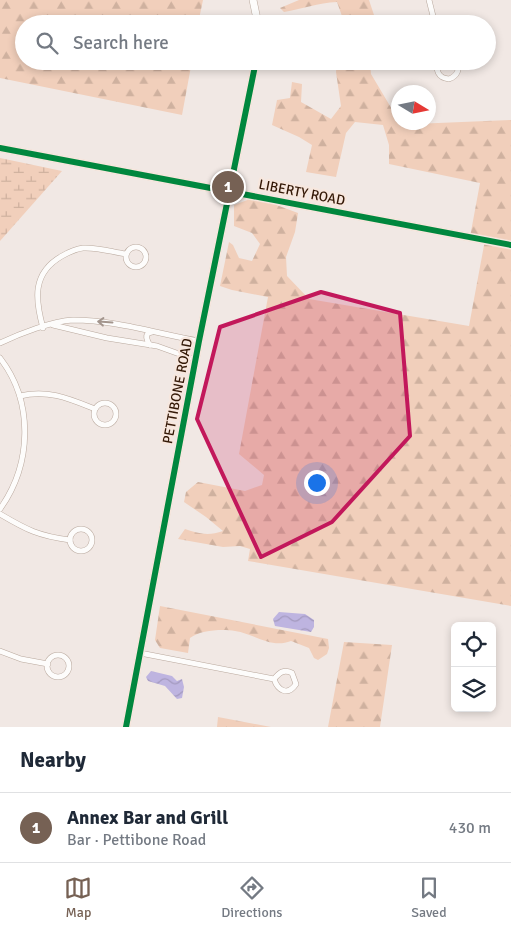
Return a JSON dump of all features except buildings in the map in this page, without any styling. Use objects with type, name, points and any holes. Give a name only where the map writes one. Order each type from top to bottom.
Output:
[{"type":"street","points":[[253,0],[256,15]]},
{"type":"street","points":[[429,0],[433,15]]},
{"type":"street","name":"PETTIBONE ROAD","points":[[126,727],[199,341],[254,70]]},
{"type":"street","points":[[438,70],[440,75],[449,79],[454,76],[458,70]]},
{"type":"street","name":"LIBERTY ROAD","points":[[0,148],[511,245]]},
{"type":"street","points":[[136,246],[145,251],[146,258],[143,264],[134,267],[128,264],[126,254],[129,248],[136,246]]},
{"type":"street","points":[[43,328],[38,310],[37,292],[43,274],[51,263],[71,251],[83,248],[126,254]]},
{"type":"street","points":[[0,343],[17,335],[72,320],[113,323],[199,341]]},
{"type":"street","points":[[50,325],[107,338],[150,345],[196,360]]},
{"type":"street","points":[[150,345],[146,337],[148,333],[153,332]]},
{"type":"street","points":[[0,358],[20,396],[26,432],[20,472],[0,509]]},
{"type":"street","points":[[20,396],[31,394],[71,398],[95,409]]},
{"type":"street","points":[[104,403],[111,406],[115,412],[114,419],[109,424],[100,424],[94,416],[95,409],[104,403]]},
{"type":"street","points":[[0,514],[26,530],[70,540],[76,549],[83,551],[89,548],[92,541],[88,531],[82,529],[72,533],[70,540]]},
{"type":"street","points":[[0,650],[21,659],[48,664]]},
{"type":"street","points":[[140,653],[274,679]]},
{"type":"street","points":[[58,655],[65,658],[69,667],[66,674],[57,677],[50,674],[48,664],[51,658],[58,655]]},
{"type":"street","points":[[287,670],[292,673],[296,684],[290,690],[284,692],[279,689],[274,679],[280,672],[287,670]]},
{"type":"highlighted area","points":[[321,292],[400,313],[410,436],[332,522],[261,557],[197,419],[220,327]]},
{"type":"green space","points":[[0,0],[203,0],[200,15],[15,15],[15,70],[190,70],[182,115],[0,78]]},
{"type":"green space","points":[[299,0],[369,0],[374,15],[342,15],[337,2],[284,12],[280,8]]},
{"type":"green space","points":[[336,70],[371,70],[371,74],[391,108],[391,130],[436,130],[436,123],[511,120],[511,606],[248,561],[250,549],[240,546],[223,547],[178,539],[185,529],[204,534],[223,531],[184,502],[186,492],[198,482],[245,491],[262,485],[264,475],[239,454],[268,297],[220,286],[229,242],[233,245],[239,258],[252,261],[260,244],[252,233],[234,226],[234,205],[250,199],[263,200],[298,213],[295,232],[286,257],[287,276],[309,299],[469,326],[485,240],[470,237],[480,183],[389,164],[389,145],[383,125],[355,122],[346,133],[336,177],[306,172],[312,145],[272,125],[277,100],[290,98],[292,82],[302,84],[301,102],[331,119],[341,106]]},
{"type":"green space","points":[[0,158],[62,171],[0,241]]},
{"type":"green space","points":[[160,606],[328,639],[329,648],[327,654],[318,660],[314,658],[309,648],[291,641],[284,643],[270,642],[235,631],[224,630],[206,632],[190,638],[188,653],[160,648],[155,640]]},
{"type":"green space","points":[[344,642],[392,645],[380,727],[328,727]]},
{"type":"green space","points":[[218,717],[271,727],[217,727]]},
{"type":"water","points":[[279,612],[305,614],[314,620],[314,627],[311,632],[275,626],[273,619]]},
{"type":"water","points":[[151,671],[172,676],[177,681],[182,679],[184,687],[182,698],[177,699],[165,686],[148,681],[146,677]]},
{"type":"cycle path","points":[[126,727],[199,341],[254,70]]},
{"type":"cycle path","points":[[0,148],[511,245]]},
{"type":"place","name":"Annex Bar and Grill","points":[[228,187]]}]
